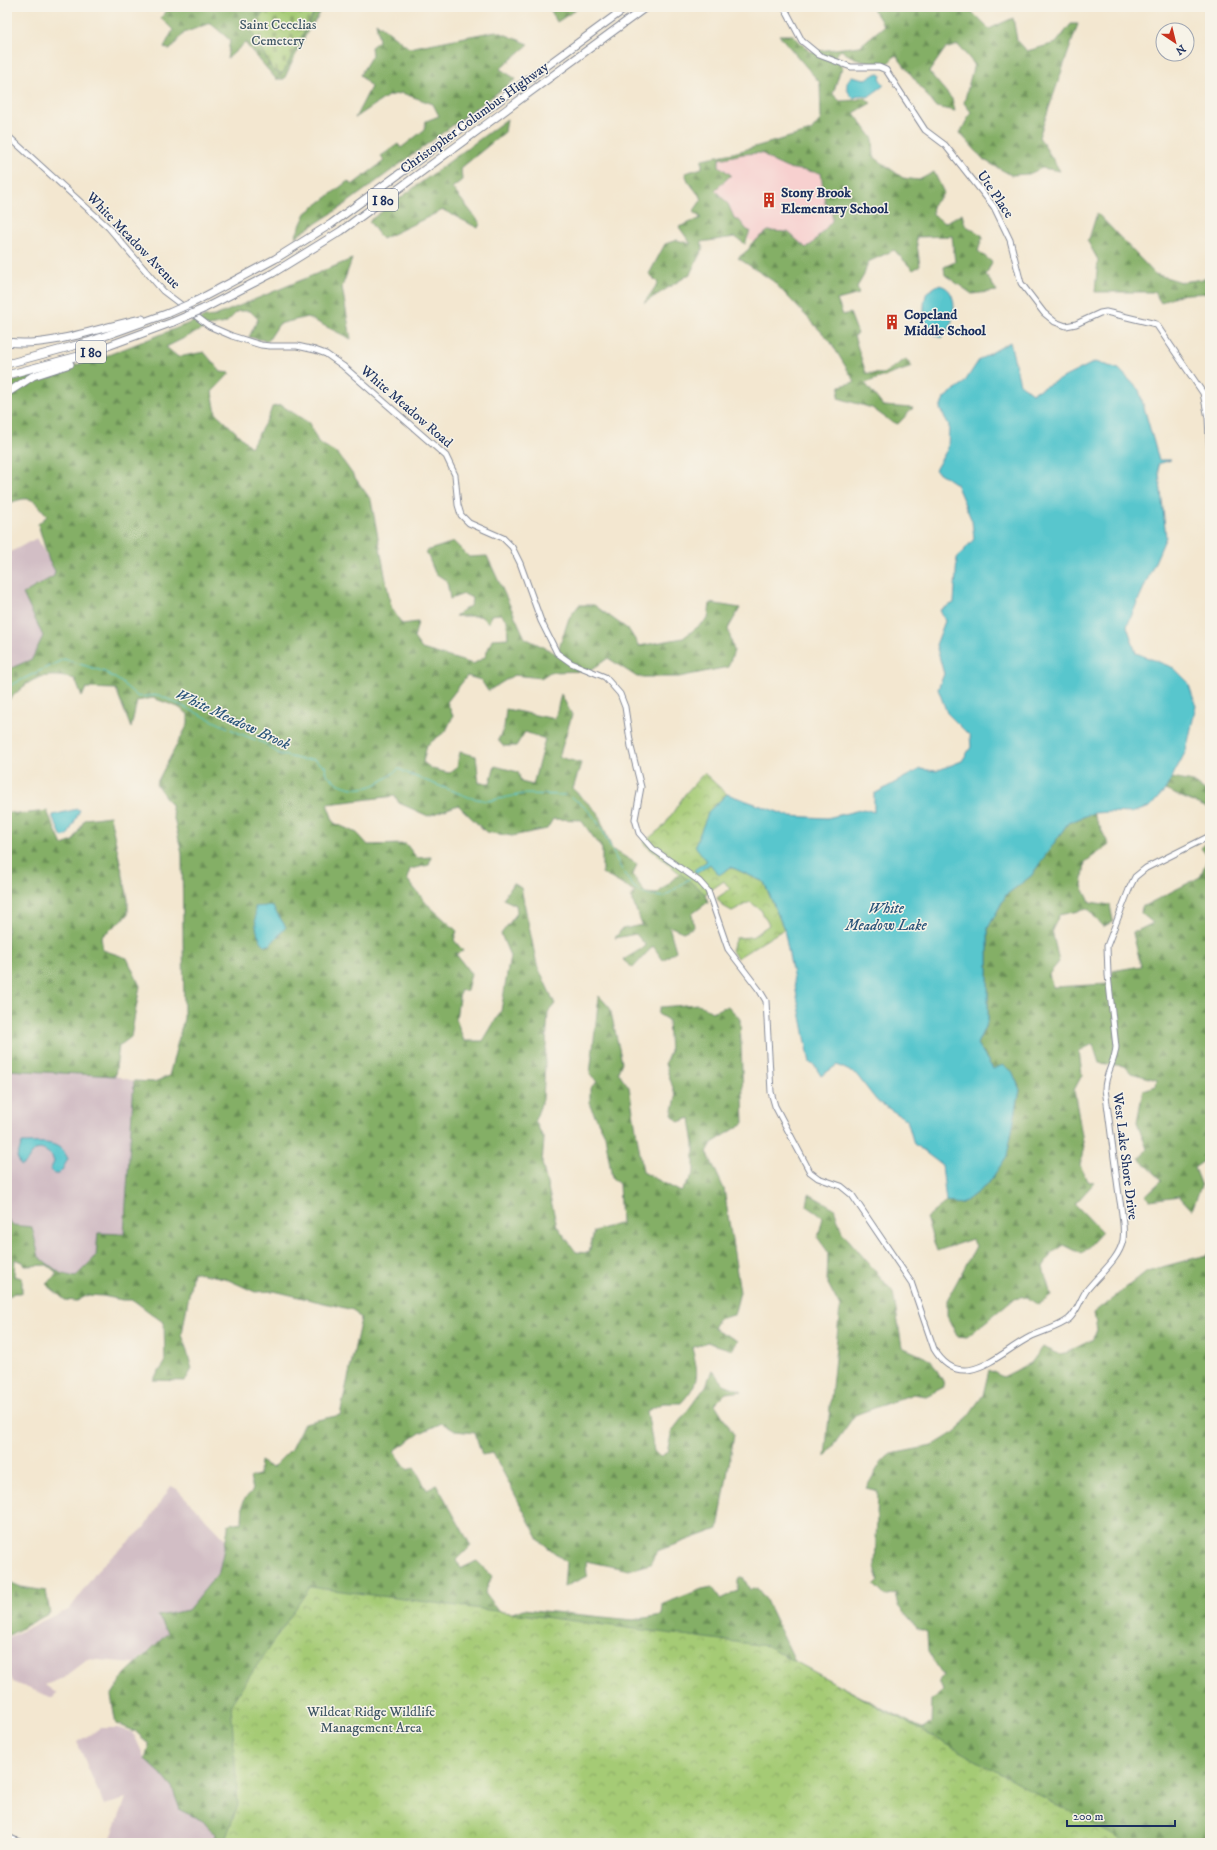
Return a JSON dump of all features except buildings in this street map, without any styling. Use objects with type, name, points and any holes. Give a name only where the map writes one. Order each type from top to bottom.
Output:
[{"type":"highway","name":"Christopher Columbus Highway","points":[[7,364],[88,342],[166,314],[196,301],[258,269],[331,224],[627,7]]},
{"type":"highway","name":"Christopher Columbus Highway","points":[[7,375],[69,359],[122,342],[203,309],[273,273],[336,234],[646,7]]},
{"type":"highway","points":[[7,342],[26,344],[47,341],[166,314]]},
{"type":"highway","points":[[7,393],[33,376],[76,362],[122,342]]},
{"type":"main road","points":[[7,1837],[20,1843]]},
{"type":"street","name":"Ute Place","points":[[784,7],[802,41],[819,55],[851,67],[879,67],[886,70],[928,133],[946,145],[994,207],[1010,240],[1021,283],[1034,302],[1047,317],[1061,325],[1076,324],[1100,313],[1106,312],[1156,324],[1203,393],[1208,418],[1210,458]]},
{"type":"street","name":"White Meadow Avenue","points":[[7,135],[109,228],[169,296],[210,327],[232,336]]},
{"type":"street","name":"White Meadow Road","points":[[232,336],[261,345],[303,347],[326,354],[343,366],[446,456],[455,474],[458,505],[461,515],[473,525],[503,538],[512,547],[519,560],[541,621],[557,653],[571,663],[605,678],[620,694],[625,707],[631,747],[641,787],[636,812],[638,829],[641,836],[654,849],[698,880],[711,897],[728,949],[766,1000],[771,1092],[775,1106],[796,1147],[813,1175],[841,1186],[855,1199],[911,1282],[927,1331],[938,1356],[950,1365],[960,1369]]},
{"type":"street","name":"West Lake Shore Drive","points":[[960,1369],[974,1369],[986,1366],[1029,1337],[1068,1320],[1074,1313],[1085,1293],[1109,1265],[1121,1247],[1123,1236],[1122,1219],[1105,1089],[1106,1077],[1114,1059],[1116,1047],[1107,967],[1107,942],[1132,884],[1138,874],[1156,862],[1188,848],[1210,836]]},
{"type":"shaded area","points":[[762,153],[774,162],[787,168],[821,173],[825,203],[832,213],[832,221],[812,244],[806,248],[768,231],[754,242],[748,239],[750,231],[747,230],[739,220],[735,220],[728,204],[715,190],[731,175],[719,166],[719,159],[743,154]]},
{"type":"shaded area","points":[[37,538],[55,571],[54,576],[23,595],[43,636],[32,659],[7,670],[7,554]]},
{"type":"shaded area","points":[[7,1070],[115,1076],[134,1081],[124,1234],[96,1256],[75,1277],[60,1273],[39,1257],[32,1227],[12,1225],[7,1218]]},
{"type":"shaded area","points":[[171,1486],[177,1489],[226,1540],[219,1572],[188,1610],[158,1616],[168,1633],[135,1663],[87,1659],[63,1678],[45,1685],[56,1693],[53,1698],[13,1682],[7,1668],[7,1638],[69,1610],[100,1567],[144,1528]]},
{"type":"shaded area","points":[[101,1728],[117,1728],[133,1732],[145,1759],[172,1787],[180,1810],[203,1821],[215,1835],[212,1843],[109,1843],[126,1799],[104,1805],[77,1742]]},
{"type":"green space","points":[[170,7],[252,7],[255,11],[266,13],[249,26],[283,73],[317,7],[324,7],[306,34],[284,79],[276,79],[245,43],[227,59],[230,40],[210,23],[184,33],[170,50],[164,47],[173,30],[161,18]]},
{"type":"green space","name":"Saint Cecelias Cemetery","points":[[271,7],[317,7],[283,73],[273,71],[249,26]]},
{"type":"green space","points":[[549,7],[580,7],[557,22]]},
{"type":"green space","points":[[872,7],[972,7],[972,12],[989,29],[1013,18],[1017,40],[1027,51],[1056,43],[1071,24],[1078,24],[1039,137],[1060,171],[1042,168],[1029,174],[1011,175],[984,160],[960,133],[971,112],[964,103],[974,64],[958,45],[945,49],[929,72],[952,99],[955,111],[936,107],[896,55],[886,65],[857,59],[841,50],[835,56],[843,69],[840,71],[833,94],[840,101],[856,100],[864,97],[871,103],[854,113],[873,139],[874,157],[903,178],[919,180],[934,172],[944,193],[932,206],[933,214],[944,223],[962,214],[965,225],[983,236],[978,251],[992,262],[986,275],[997,291],[972,294],[945,275],[944,267],[955,262],[952,236],[916,237],[920,266],[913,270],[894,250],[868,262],[864,275],[857,287],[859,294],[837,300],[843,315],[850,313],[858,334],[854,336],[866,373],[883,374],[906,359],[912,367],[865,383],[883,406],[913,408],[898,424],[890,421],[872,408],[838,398],[840,386],[855,382],[830,341],[773,281],[738,258],[749,249],[751,244],[768,231],[788,232],[806,248],[812,244],[832,221],[832,213],[825,203],[821,173],[787,168],[774,162],[762,153],[743,154],[719,159],[719,166],[731,175],[715,190],[728,204],[735,220],[739,220],[747,230],[750,231],[745,244],[735,237],[701,242],[703,248],[690,274],[644,303],[658,283],[649,274],[665,244],[677,240],[691,244],[679,227],[701,218],[693,212],[702,199],[688,181],[685,173],[702,168],[702,159],[733,153],[811,131],[821,119],[820,83],[779,35],[793,35],[810,52],[860,46],[884,26]]},
{"type":"green space","points":[[376,22],[409,48],[496,31],[529,44],[500,69],[516,79],[340,208],[295,237],[306,213],[348,181],[352,185],[384,161],[381,156],[398,144],[401,148],[424,130],[426,121],[439,116],[433,104],[402,93],[388,96],[355,118],[371,87],[360,75],[372,55],[371,47],[379,41]]},
{"type":"green space","points":[[507,119],[505,132],[461,168],[462,180],[452,188],[480,223],[478,228],[443,210],[382,239],[369,221]]},
{"type":"green space","points":[[1097,213],[1155,274],[1182,282],[1210,278],[1210,293],[1179,295],[1161,303],[1154,292],[1095,292],[1098,260],[1087,240],[1089,239]]},
{"type":"green space","points":[[352,259],[342,287],[351,339],[307,317],[279,324],[268,341],[249,337],[258,319],[250,311],[238,311],[226,323],[209,326],[166,347],[178,357],[204,352],[221,372],[230,373],[212,392],[216,413],[251,447],[269,416],[272,407],[281,405],[309,423],[318,442],[338,454],[371,500],[391,607],[402,624],[418,622],[414,638],[422,649],[473,664],[485,657],[492,639],[508,638],[507,620],[500,614],[491,615],[489,623],[480,616],[455,616],[471,605],[472,598],[464,594],[450,599],[447,581],[435,573],[426,551],[454,542],[469,557],[487,556],[525,638],[557,654],[569,618],[579,605],[594,605],[629,630],[639,646],[683,638],[708,619],[710,603],[740,608],[728,629],[734,651],[728,667],[679,677],[637,677],[608,658],[590,671],[550,672],[541,678],[514,675],[488,691],[481,680],[467,676],[447,702],[453,716],[446,731],[427,745],[423,762],[432,769],[449,773],[457,767],[460,752],[476,756],[479,783],[490,783],[495,766],[518,772],[521,782],[533,785],[545,739],[525,732],[516,746],[503,746],[498,740],[504,728],[506,709],[555,719],[561,694],[572,715],[559,757],[581,763],[573,789],[598,813],[612,849],[637,864],[633,875],[645,893],[657,894],[680,873],[705,894],[708,902],[692,914],[694,927],[683,932],[669,926],[676,951],[663,960],[653,946],[633,968],[623,960],[646,946],[636,934],[615,938],[622,929],[642,925],[631,897],[635,892],[602,873],[602,849],[581,820],[553,819],[547,829],[512,836],[486,832],[458,805],[428,816],[399,803],[395,796],[327,804],[334,823],[357,833],[368,845],[406,844],[417,858],[431,857],[429,865],[410,869],[407,879],[426,903],[457,931],[454,940],[463,951],[456,954],[471,974],[467,990],[460,991],[456,1019],[464,1041],[483,1041],[501,1011],[510,956],[501,934],[517,913],[516,905],[503,899],[513,883],[521,888],[537,965],[555,1004],[548,1012],[543,1099],[535,1120],[544,1140],[542,1163],[557,1226],[576,1252],[589,1253],[594,1231],[621,1223],[619,1184],[612,1178],[605,1135],[590,1106],[590,1088],[597,1082],[590,1074],[599,996],[610,1008],[622,1062],[618,1072],[629,1087],[643,1172],[681,1192],[694,1173],[694,1144],[690,1118],[679,1122],[672,1115],[676,1097],[665,1064],[670,1052],[668,1020],[658,1014],[660,1007],[698,1004],[712,1012],[728,1006],[740,1019],[744,1123],[712,1143],[707,1152],[724,1189],[740,1292],[734,1315],[718,1319],[713,1328],[738,1341],[732,1350],[707,1342],[692,1348],[697,1372],[695,1383],[687,1396],[681,1403],[663,1403],[647,1411],[654,1451],[660,1457],[667,1452],[672,1431],[706,1386],[712,1370],[724,1384],[742,1391],[726,1393],[715,1404],[734,1435],[718,1529],[657,1551],[650,1564],[629,1570],[586,1561],[587,1576],[564,1587],[566,1562],[539,1540],[493,1453],[482,1455],[475,1433],[455,1431],[442,1423],[420,1433],[394,1451],[408,1470],[414,1467],[427,1490],[437,1485],[471,1546],[456,1561],[462,1568],[477,1561],[492,1576],[485,1593],[502,1617],[523,1609],[633,1620],[662,1615],[663,1604],[702,1589],[712,1587],[721,1599],[738,1591],[738,1580],[743,1577],[750,1590],[757,1588],[765,1598],[796,1663],[923,1729],[931,1723],[932,1700],[943,1691],[939,1681],[943,1675],[928,1652],[927,1632],[917,1628],[898,1606],[895,1593],[885,1596],[874,1585],[879,1580],[875,1567],[878,1491],[866,1488],[882,1461],[891,1454],[932,1446],[958,1430],[983,1395],[989,1370],[1003,1377],[1031,1363],[1043,1347],[1061,1355],[1092,1340],[1097,1330],[1094,1313],[1147,1271],[1210,1254],[1210,1843],[212,1843],[215,1835],[203,1821],[180,1810],[172,1787],[145,1759],[149,1744],[135,1731],[116,1724],[111,1696],[125,1674],[168,1633],[158,1616],[188,1610],[219,1572],[229,1524],[242,1522],[243,1501],[253,1490],[250,1477],[259,1475],[260,1461],[272,1468],[291,1449],[304,1423],[340,1415],[361,1319],[353,1310],[274,1291],[255,1292],[224,1278],[193,1272],[182,1334],[192,1369],[185,1381],[153,1380],[165,1363],[164,1323],[133,1300],[122,1300],[88,1295],[77,1301],[65,1300],[46,1284],[56,1276],[56,1272],[47,1265],[25,1266],[23,1262],[15,1259],[14,1276],[22,1278],[22,1293],[14,1293],[7,1298],[7,1218],[12,1225],[32,1227],[39,1257],[60,1273],[75,1277],[96,1256],[98,1233],[124,1234],[134,1081],[154,1082],[169,1076],[184,1018],[182,854],[171,805],[156,784],[188,724],[188,714],[178,707],[153,698],[137,701],[131,728],[116,689],[86,688],[82,697],[75,679],[53,676],[37,678],[23,687],[7,702],[7,670],[32,659],[43,636],[23,594],[54,576],[55,571],[49,561],[38,524],[47,516],[34,501],[21,499],[7,504],[7,383],[98,359],[205,317],[215,316]]},
{"type":"green space","points":[[704,773],[727,794],[709,811],[707,861],[695,870],[696,873],[710,864],[731,867],[764,882],[784,929],[737,958],[731,950],[736,938],[752,937],[769,925],[761,910],[750,902],[732,911],[723,906],[717,898],[730,889],[724,881],[705,894],[643,843],[664,826],[685,794]]},
{"type":"green space","points":[[1172,778],[1193,782],[1210,795],[1210,809],[1165,790]]},
{"type":"green space","points":[[47,811],[62,845],[73,841],[85,819],[110,816],[128,899],[128,915],[101,937],[103,950],[127,958],[140,986],[131,1037],[119,1046],[115,1076],[7,1070],[7,812],[20,814]]},
{"type":"green space","points":[[1093,813],[1109,845],[1085,862],[1082,886],[1090,902],[1110,905],[1113,921],[1103,927],[1088,909],[1059,915],[1052,930],[1059,962],[1049,974],[1053,987],[1108,984],[1112,971],[1141,966],[1133,933],[1153,923],[1141,913],[1142,907],[1200,877],[1208,857],[1201,848],[1210,842],[1210,1136],[1206,1140],[1208,1158],[1194,1168],[1201,1186],[1192,1210],[1179,1196],[1150,1200],[1145,1196],[1162,1180],[1139,1158],[1147,1149],[1137,1122],[1143,1090],[1156,1086],[1157,1080],[1131,1073],[1125,1066],[1099,1063],[1093,1044],[1079,1051],[1082,1075],[1074,1090],[1084,1147],[1080,1165],[1087,1181],[1094,1183],[1075,1204],[1102,1232],[1082,1254],[1064,1245],[1052,1253],[1043,1267],[1051,1296],[1038,1305],[1027,1297],[1013,1299],[967,1337],[957,1336],[947,1316],[947,1300],[976,1246],[972,1239],[937,1251],[926,1218],[946,1202],[962,1204],[988,1184],[1007,1155],[1020,1090],[993,1069],[977,1044],[988,1020],[988,928],[1006,895],[1031,876],[1068,823]]},
{"type":"green space","points":[[809,1194],[834,1208],[842,1232],[893,1292],[902,1347],[931,1360],[943,1381],[944,1387],[926,1396],[913,1394],[855,1415],[825,1457],[840,1307],[827,1282],[828,1252],[818,1238],[823,1217],[807,1206]]},
{"type":"green space","points":[[7,1581],[21,1587],[46,1591],[50,1613],[7,1636]]},
{"type":"green space","name":"Wildcat Ridge Wildlife Management Area","points":[[310,1587],[767,1646],[1127,1843],[224,1843],[238,1805],[231,1704]]},
{"type":"water","points":[[878,73],[881,75],[880,80],[883,83],[883,86],[868,97],[863,95],[853,98],[847,90],[848,81],[852,76],[865,79]]},
{"type":"water","points":[[938,285],[945,287],[949,291],[954,302],[951,323],[941,338],[930,330],[924,311],[927,292]]},
{"type":"water","name":"White Meadow Lake","points":[[1010,342],[1020,384],[1032,393],[1095,362],[1119,369],[1139,390],[1159,460],[1171,460],[1158,464],[1166,537],[1127,626],[1136,653],[1174,668],[1188,682],[1196,706],[1186,751],[1165,790],[1150,807],[1131,813],[1093,813],[1068,823],[1031,876],[1006,895],[988,928],[988,1020],[977,1044],[993,1069],[1003,1065],[1013,1073],[1020,1090],[1007,1156],[988,1184],[962,1204],[946,1202],[942,1165],[914,1144],[907,1120],[877,1101],[856,1074],[837,1065],[821,1076],[815,1066],[810,1063],[784,929],[764,882],[731,867],[719,875],[710,864],[696,874],[694,870],[707,861],[695,846],[709,811],[727,794],[789,816],[827,818],[864,809],[874,812],[874,794],[920,769],[936,771],[962,761],[971,747],[970,736],[947,713],[938,689],[944,674],[936,645],[945,621],[940,610],[954,603],[957,558],[974,539],[972,521],[956,484],[935,470],[948,448],[949,425],[940,409],[944,398],[964,383],[979,360]]},
{"type":"water","points":[[77,809],[80,810],[68,835],[62,837],[53,815]]},
{"type":"water","points":[[272,906],[286,927],[270,945],[264,945],[257,931],[255,907]]},
{"type":"water","points":[[22,1143],[43,1143],[55,1145],[65,1153],[68,1159],[62,1170],[58,1174],[54,1174],[50,1170],[54,1162],[52,1156],[40,1149],[33,1152],[21,1166],[17,1157]]},
{"type":"waterway","name":"White Meadow Brook","points":[[7,687],[64,659],[105,672],[121,682],[138,697],[159,695],[241,734],[266,744],[279,754],[303,760],[313,759],[326,767],[325,771],[329,777],[341,785],[348,787],[369,787],[382,781],[399,769],[471,798],[488,801],[523,794],[565,795]]},
{"type":"waterway","name":"White Meadow Brook","points":[[571,797],[586,808],[595,819],[603,831],[617,861],[629,881],[642,893],[664,897],[690,878]]},
{"type":"place","name":"Stony Brook Elementary School","points":[[769,200]]},
{"type":"place","name":"Copeland Middle School","points":[[892,322]]}]
